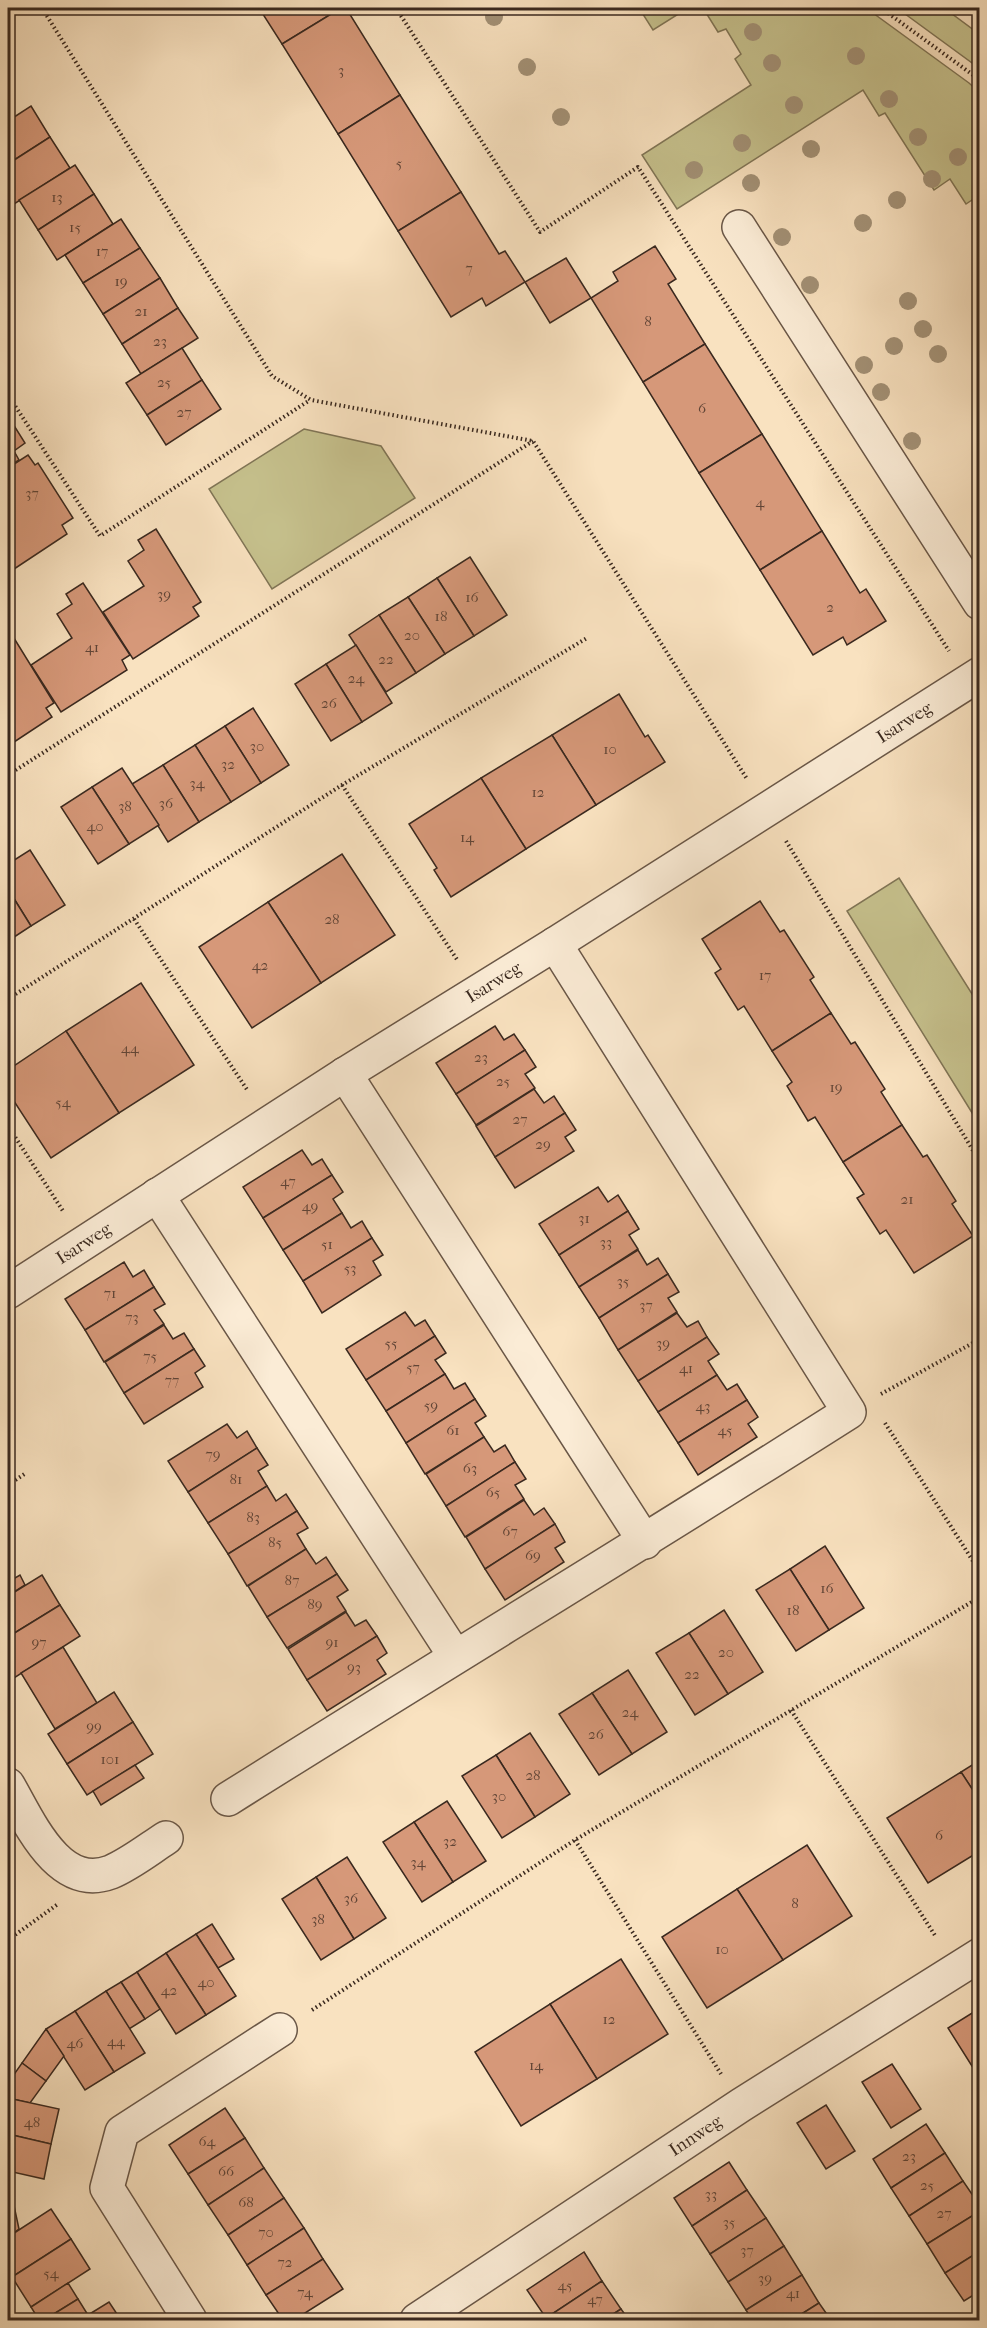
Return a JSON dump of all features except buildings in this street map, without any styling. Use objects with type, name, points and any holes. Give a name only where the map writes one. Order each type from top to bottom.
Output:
[{"type":"street","points":[[739,227],[980,603]]},
{"type":"street","name":"Isarweg","points":[[8,1292],[345,1074],[555,944],[974,678]]},
{"type":"street","points":[[228,1799],[455,1656],[645,1542],[860,1406],[555,944]]},
{"type":"street","points":[[345,1074],[645,1542]]},
{"type":"street","points":[[157,1195],[455,1656]]},
{"type":"street","points":[[8,1785],[47,1850],[63,1866],[81,1875],[98,1876],[113,1871],[166,1838]]},
{"type":"street","name":"Innweg","points":[[417,2320],[741,2105],[968,1962]]},
{"type":"street","points":[[190,2320],[107,2188],[122,2132],[280,2030]]},
{"type":"path","points":[[42,8],[272,376],[311,400],[533,441],[766,810],[980,1162]]},
{"type":"path","points":[[396,8],[540,232],[638,167],[974,678]]},
{"type":"path","points":[[881,8],[980,80]]},
{"type":"path","points":[[8,395],[100,536],[311,400]]},
{"type":"path","points":[[8,775],[533,441]]},
{"type":"path","points":[[8,999],[342,784],[587,638]]},
{"type":"path","points":[[342,784],[478,991]]},
{"type":"path","points":[[134,919],[270,1124]]},
{"type":"path","points":[[8,1126],[85,1243]]},
{"type":"path","points":[[980,1339],[860,1406],[980,1572]]},
{"type":"path","points":[[8,1485],[26,1473]]},
{"type":"path","points":[[280,2030],[575,1840],[980,1597]]},
{"type":"path","points":[[791,1710],[968,1962]]},
{"type":"path","points":[[575,1840],[741,2105]]},
{"type":"path","points":[[8,1940],[54,1908],[81,1875]]},
{"type":"shaded area","points":[[639,8],[688,8],[653,30]]},
{"type":"shaded area","points":[[703,8],[866,8],[969,83],[979,92],[979,212],[972,200],[966,204],[950,179],[934,190],[885,113],[879,116],[863,90],[677,209],[642,155],[751,85],[735,59],[741,54],[726,29],[718,32]]},
{"type":"shaded area","points":[[897,8],[944,8],[979,34],[979,68]]},
{"type":"shaded area","points":[[304,429],[381,446],[415,498],[272,589],[209,489]]},
{"type":"shaded area","points":[[899,878],[979,1005],[979,1124],[847,911]]}]
